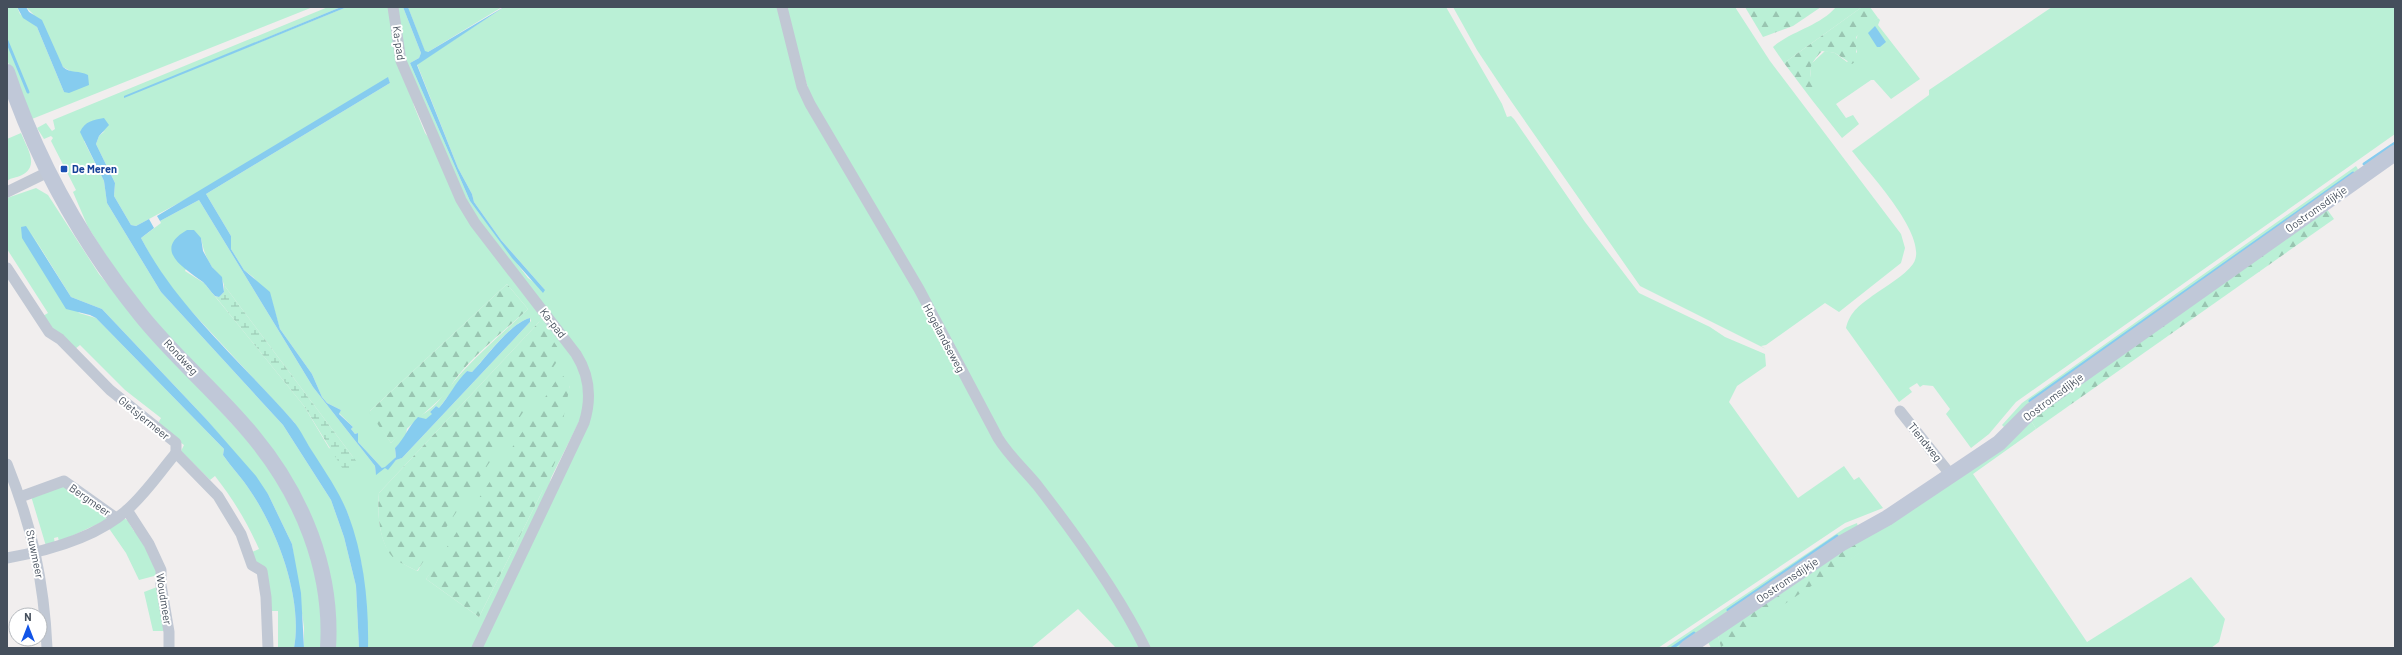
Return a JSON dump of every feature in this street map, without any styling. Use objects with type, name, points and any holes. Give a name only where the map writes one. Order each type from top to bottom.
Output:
[{"type":"street","name":"Ka-pad","points":[[393,7],[401,61],[461,200],[475,223],[576,354],[584,368],[589,386],[588,410],[584,423],[477,648]]},
{"type":"street","name":"Hogelandseweg","points":[[782,7],[802,87],[810,104],[919,289],[998,438],[1008,454],[1036,484],[1110,587],[1131,619],[1145,648]]},
{"type":"street","name":"Rondweg","points":[[7,72],[22,118],[48,172],[97,257],[141,315],[254,436],[293,494],[306,521],[321,569],[327,618],[328,648]]},
{"type":"street","name":"Oostromsdijkje","points":[[1687,648],[1842,543],[1887,518],[1950,474],[1999,443],[2032,410],[2395,154]]},
{"type":"street","points":[[7,192],[48,172]]},
{"type":"street","name":"Gletsjermeer","points":[[7,268],[49,332],[60,339],[110,390],[176,443],[176,453],[218,496],[241,534],[252,565],[262,570],[266,597],[268,648]]},
{"type":"street","name":"Tiendweg","points":[[1900,411],[1950,474]]},
{"type":"street","name":"Bergmeer","points":[[7,558],[36,552],[74,540],[116,518],[127,510],[176,453]]},
{"type":"street","name":"Stuwmeer","points":[[7,464],[20,497],[36,552],[45,604],[47,648]]},
{"type":"street","name":"Bergmeer","points":[[20,497],[64,481],[116,518]]},
{"type":"street","name":"Woudmeer","points":[[127,510],[149,544],[161,570],[161,585],[169,632],[169,648]]},
{"type":"green space","points":[[7,7],[17,7],[20,14],[37,27],[64,92],[74,73],[63,67],[33,14],[26,7],[313,7],[32,119],[7,60]]},
{"type":"green space","points":[[328,7],[341,7],[124,97],[347,7],[391,7],[414,106],[425,133],[435,146],[457,199],[582,369],[585,410],[551,478],[547,494],[474,648],[368,648],[366,600],[361,562],[348,514],[341,500],[294,422],[180,299],[155,264],[141,238],[161,223],[160,221],[199,200],[313,387],[375,466],[376,474],[382,468],[358,442],[358,433],[355,434],[351,429],[353,427],[339,413],[341,410],[327,403],[322,397],[312,374],[280,329],[271,298],[253,277],[244,270],[231,249],[231,236],[206,194],[390,83],[388,78],[205,189],[136,226],[131,225],[114,196],[115,183],[96,144],[99,136],[105,131],[84,141],[104,181],[107,203],[161,292],[283,425],[331,500],[344,537],[356,586],[359,648],[332,648],[309,515],[128,290],[88,227],[73,192],[76,190],[51,141],[53,138],[51,136],[44,139],[37,128],[46,123],[52,131],[55,129],[53,120]],"holes":[[[201,238],[208,260],[221,278],[224,285],[353,457],[329,448],[304,406],[236,322],[204,283],[185,271]],[[507,284],[528,309],[459,375],[432,408],[418,417],[426,420],[433,414],[430,412],[436,406],[439,408],[467,371],[472,372],[514,326],[530,318],[531,321],[402,458],[396,460],[387,469],[386,467],[396,457],[395,448],[406,437],[407,427],[391,443],[370,411]],[[540,321],[418,571],[403,564],[395,558],[385,545],[380,528],[378,509],[379,493]],[[570,385],[542,492],[479,617],[426,579]]]},
{"type":"green space","points":[[396,7],[403,7],[421,53],[419,58],[410,63],[470,201],[528,278],[545,290],[501,240],[474,202],[472,194],[458,168],[417,64],[504,7],[779,7],[800,88],[1026,476],[1113,595],[1143,648],[1116,648],[1078,609],[1031,648],[480,648],[587,423],[591,378],[470,212],[403,60]]},
{"type":"green space","points":[[408,7],[502,7],[428,52],[425,52]]},
{"type":"green space","points":[[783,7],[1446,7],[1502,104],[1507,117],[1511,116],[1514,119],[1585,222],[1639,293],[1710,327],[1725,337],[1765,354],[1766,366],[1737,386],[1729,402],[1798,498],[1844,466],[1854,480],[1859,477],[1883,508],[1845,523],[1658,648],[1148,648],[1015,459],[813,104]]},
{"type":"green space","points":[[1453,7],[1735,7],[1770,61],[1901,234],[1905,248],[1901,263],[1839,312],[1825,303],[1766,345],[1761,346],[1766,349],[1640,286],[1511,101],[1477,50]]},
{"type":"green space","points":[[1745,7],[1821,7],[1793,26],[1763,37]]},
{"type":"green space","points":[[1836,7],[1862,7],[1784,63],[1773,47],[1780,41],[1822,19]]},
{"type":"green space","points":[[1862,7],[1870,7],[1878,18],[1856,37],[1856,61],[1852,64],[1835,53],[1822,51],[1811,66],[1810,72],[1814,87],[1812,100],[1784,63]]},
{"type":"green space","points":[[2052,7],[2395,7],[2395,134],[2016,402],[1989,434],[1971,448],[1946,414],[1950,409],[1933,386],[1923,385],[1920,387],[1917,383],[1909,388],[1912,392],[1899,402],[1846,328],[1853,312],[1865,301],[1900,277],[1913,264],[1916,253],[1913,238],[1906,222],[1883,189],[1852,151],[1929,95],[1929,90]]},
{"type":"green space","points":[[1878,18],[1880,20],[1878,25],[1920,79],[1891,99],[1874,80],[1871,80],[1836,104],[1846,118],[1853,115],[1859,124],[1842,138],[1812,100],[1810,65],[1825,51],[1835,53],[1847,62],[1857,52],[1856,40],[1860,32]]},
{"type":"green space","points":[[21,133],[29,151],[31,162],[30,167],[22,175],[7,181],[7,139]]},
{"type":"green space","points":[[2356,166],[2359,171],[2005,428],[2002,425],[2022,403]]},
{"type":"green space","points":[[36,188],[48,195],[99,274],[138,320],[264,459],[305,532],[322,601],[322,648],[304,648],[304,627],[292,544],[268,494],[207,420],[102,309],[71,297],[30,231],[79,313],[96,318],[224,449],[223,455],[248,487],[261,508],[279,546],[286,567],[295,609],[296,629],[294,648],[278,648],[278,611],[272,611],[252,552],[259,549],[245,520],[222,485],[215,476],[210,480],[181,451],[184,445],[157,425],[161,418],[125,390],[80,345],[75,349],[57,334],[43,316],[48,313],[7,249],[7,198]]},
{"type":"green space","points":[[2326,208],[2334,219],[2036,429],[2030,419]]},
{"type":"green space","points":[[507,284],[528,309],[462,371],[449,391],[391,443],[369,412]]},
{"type":"green space","points":[[224,285],[357,462],[353,470],[344,471],[304,406],[215,296],[219,297],[224,292]]},
{"type":"green space","points":[[540,321],[562,354],[417,571],[400,562],[390,553],[385,546],[382,537],[378,510],[379,493]]},
{"type":"green space","points":[[561,373],[570,385],[563,420],[560,451],[542,492],[479,617],[426,579]]},
{"type":"green space","points":[[2030,419],[2036,429],[1973,474],[2087,642],[2191,577],[2225,619],[2219,642],[2211,648],[1711,648],[1708,642],[1717,632],[1721,646],[1859,553],[1853,542]]},
{"type":"green space","points":[[63,484],[107,516],[106,520],[59,542],[58,537],[54,538],[55,544],[46,546],[31,496]]},
{"type":"green space","points":[[122,518],[131,521],[129,523],[134,531],[137,530],[158,575],[139,580],[126,553],[108,527]]},
{"type":"green space","points":[[1857,523],[1858,527],[1678,648],[1665,648],[1845,528]]},
{"type":"green space","points":[[1853,542],[1860,553],[1721,647],[1717,632]]},
{"type":"green space","points":[[157,587],[164,631],[153,631],[144,592]]},
{"type":"water","points":[[17,7],[26,7],[29,12],[42,20],[63,67],[88,75],[89,85],[69,93],[64,92],[37,27],[23,18]]},
{"type":"water","points":[[341,7],[347,7],[124,98],[124,96]]},
{"type":"water","points":[[403,7],[408,7],[425,51],[428,52],[504,7],[417,65],[458,168],[472,194],[474,202],[501,240],[545,290],[543,293],[512,258],[470,201],[410,63],[419,58],[421,53]]},
{"type":"water","points":[[1875,26],[1886,42],[1880,47],[1877,47],[1868,33]]},
{"type":"water","points":[[388,77],[390,83],[206,194],[231,236],[231,249],[244,270],[270,292],[280,329],[312,374],[322,397],[327,403],[341,410],[339,414],[353,427],[351,429],[355,434],[358,433],[358,442],[382,468],[396,457],[395,448],[418,417],[426,419],[432,414],[430,412],[436,406],[439,408],[467,371],[472,372],[507,333],[522,321],[530,318],[530,322],[402,458],[396,460],[388,470],[385,468],[376,475],[375,466],[313,387],[199,200],[160,221],[157,216]]},
{"type":"water","points":[[104,118],[109,125],[99,136],[96,144],[115,183],[114,196],[131,225],[136,226],[149,219],[154,228],[141,238],[156,264],[173,288],[211,334],[296,425],[341,498],[348,514],[362,563],[368,614],[368,648],[359,648],[356,586],[344,537],[331,500],[283,425],[161,292],[107,203],[104,181],[80,132],[87,123]]},
{"type":"water","points":[[26,226],[71,297],[102,309],[207,420],[256,476],[268,494],[292,544],[301,593],[304,648],[294,648],[296,629],[295,609],[286,567],[279,546],[261,508],[248,487],[223,455],[224,449],[96,318],[66,309],[22,238],[21,227]]},
{"type":"water","points":[[187,230],[194,230],[201,238],[203,251],[212,267],[222,277],[224,292],[219,297],[215,296],[203,282],[180,265],[172,252],[172,245],[177,237]]},
{"type":"waterway","points":[[7,41],[28,92]]},
{"type":"waterway","points":[[2364,164],[2395,143]]},
{"type":"waterway","points":[[2030,401],[2353,173]]},
{"type":"waterway","points":[[1728,610],[1837,536]]},
{"type":"waterway","points":[[1672,648],[1694,633]]},
{"type":"place","name":"De Meren","points":[[64,169]]}]
